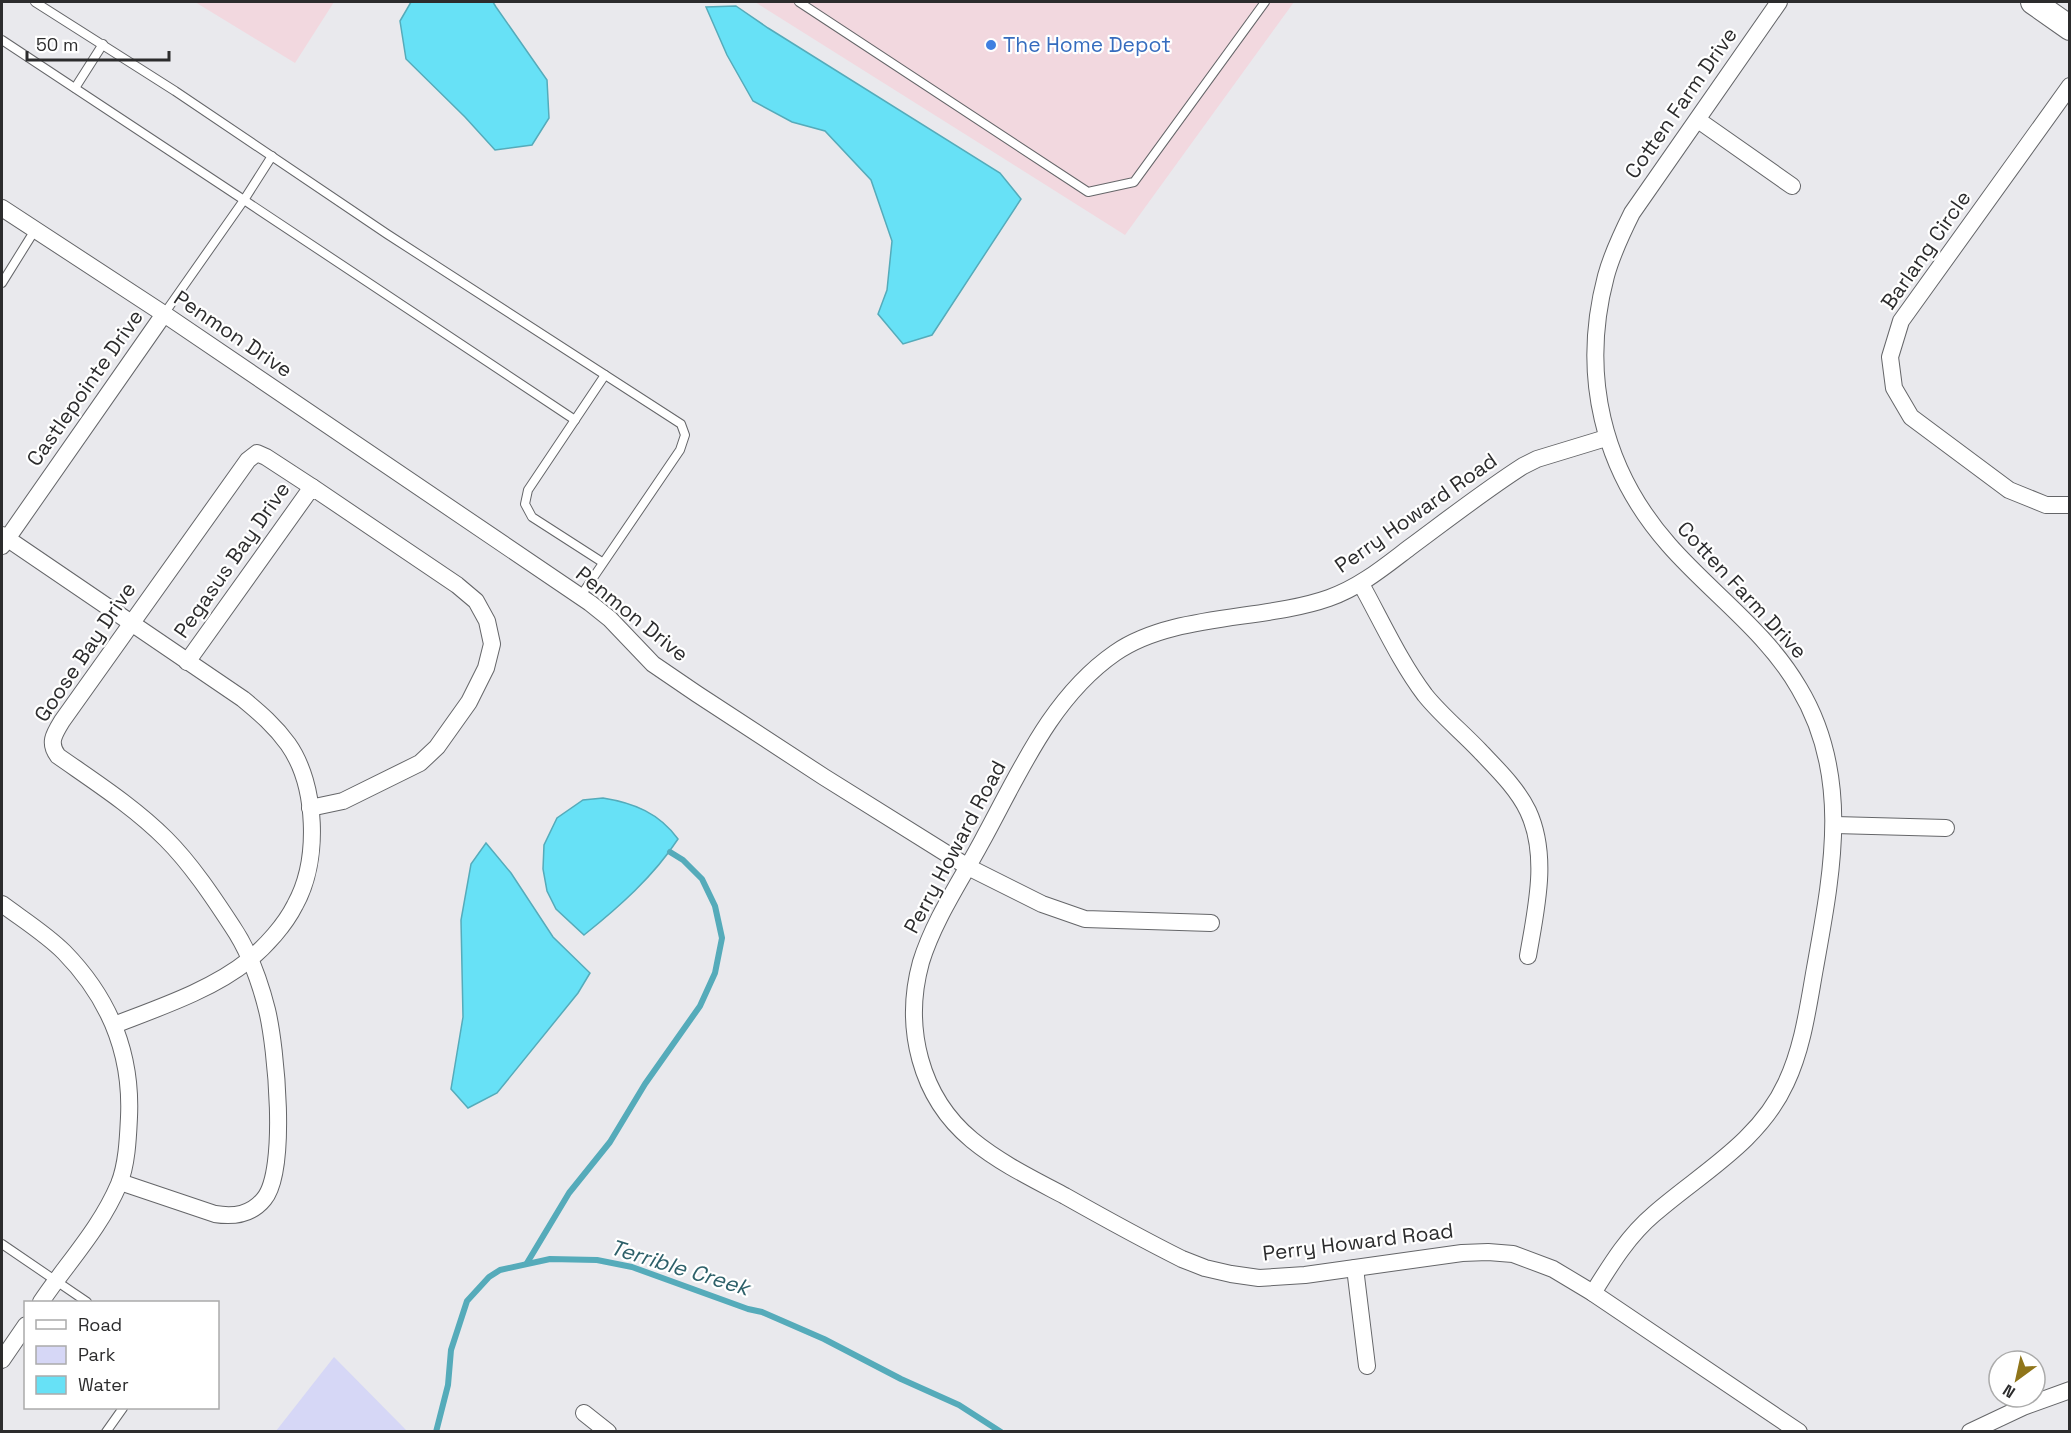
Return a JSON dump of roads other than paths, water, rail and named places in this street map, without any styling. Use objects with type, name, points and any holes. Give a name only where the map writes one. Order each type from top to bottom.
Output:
[{"type":"main road","points":[[2033,2],[2070,27]]},
{"type":"street","name":"Cotten Farm Drive","points":[[1593,1293],[1618,1253],[1635,1233],[1654,1214],[1713,1169],[1748,1137],[1774,1106],[1786,1085],[1803,1034],[1831,875],[1835,825],[1831,778],[1816,720],[1800,688],[1780,660],[1760,636],[1670,546],[1649,521],[1631,494],[1606,438],[1594,371],[1599,308],[1606,274],[1618,241],[1632,213],[1779,2]]},
{"type":"street","name":"Barlang Circle","points":[[2070,86],[1901,321],[1890,357],[1894,388],[1911,417],[2009,490],[2046,505],[2070,506]]},
{"type":"street","points":[[1698,120],[1791,186]]},
{"type":"street","name":"Penmon Drive","points":[[2,208],[164,314],[580,597],[610,619],[653,664],[697,694],[824,777],[969,867],[1042,904],[1085,919],[1211,923]]},
{"type":"street","name":"Castlepointe Drive","points":[[3,540],[164,314]]},
{"type":"street","name":"Perry Howard Road","points":[[1606,438],[1537,459],[1523,466],[1361,584],[1329,598],[1297,606],[1157,633],[1118,651],[1091,671],[1052,717],[929,939],[916,985],[913,1010],[918,1054],[924,1073],[940,1105],[956,1125],[986,1150],[1017,1170],[1158,1247],[1205,1268],[1259,1278],[1355,1269],[1462,1253],[1513,1254],[1553,1269],[1593,1293],[1799,1431]]},
{"type":"street","name":"Goose Bay Drive","points":[[120,1182],[215,1214],[230,1216],[245,1213],[257,1206],[266,1197],[278,1150],[274,1050],[267,1010],[250,959],[234,928],[167,840],[134,810],[58,756],[52,748],[52,742],[55,732],[248,460],[257,453],[312,487]]},
{"type":"street","name":"Pegasus Bay Drive","points":[[187,662],[312,487],[458,585],[476,601],[487,621],[492,644],[486,668],[469,702],[437,747],[420,763],[343,801],[310,808]]},
{"type":"street","points":[[3,540],[243,699],[272,723],[289,745],[300,765],[310,797],[312,836],[308,869],[297,903],[285,922],[250,959],[231,973],[152,1011],[114,1025]]},
{"type":"street","points":[[1361,584],[1426,695],[1501,772],[1528,811],[1539,845],[1540,865],[1536,910],[1528,956]]},
{"type":"street","points":[[1835,825],[1946,828]]},
{"type":"street","points":[[2,904],[62,950],[92,983],[114,1025],[126,1069],[130,1099],[128,1142],[120,1182],[96,1227],[42,1301]]},
{"type":"street","points":[[1355,1269],[1367,1366]]},
{"type":"street","points":[[2,1360],[24,1328]]},
{"type":"street","points":[[1970,1431],[2023,1407],[2070,1390]]},
{"type":"street","points":[[585,1413],[608,1431]]},
{"type":"lane","points":[[35,2],[175,90],[387,234],[681,424],[685,435],[680,450],[580,597]]},
{"type":"lane","points":[[799,2],[1088,192],[1134,182],[1265,2]]},
{"type":"lane","points":[[2,40],[575,420]]},
{"type":"lane","points":[[75,88],[102,44]]},
{"type":"lane","points":[[164,314],[272,156]]},
{"type":"lane","points":[[2,283],[35,230]]},
{"type":"lane","points":[[602,562],[532,517],[525,504],[528,490],[605,375]]},
{"type":"lane","points":[[2,1244],[86,1301]]},
{"type":"lane","points":[[106,1431],[122,1409]]},
{"type":"water","points":[[411,2],[493,2],[547,80],[549,118],[532,145],[495,150],[406,59],[400,21]]},
{"type":"water","points":[[736,6],[1000,173],[1021,199],[932,335],[903,344],[878,314],[887,290],[892,241],[871,180],[825,131],[792,122],[753,101],[727,55],[706,7]]},
{"type":"water","points":[[603,798],[635,806],[645,811],[663,822],[678,839],[635,891],[584,935],[556,909],[547,891],[543,869],[544,845],[557,818],[583,800]]},
{"type":"water","points":[[486,843],[511,873],[553,937],[590,973],[578,993],[497,1093],[468,1108],[451,1089],[463,1017],[461,920],[471,864]]},
{"type":"waterway","points":[[527,1263],[569,1193],[610,1142],[645,1084],[700,1006],[715,973],[722,938],[715,906],[702,879],[683,860],[670,852]]},
{"type":"waterway","name":"Terrible Creek","points":[[436,1432],[448,1385],[451,1350],[467,1301],[489,1277],[500,1270],[550,1259],[597,1260],[632,1267],[762,1312],[824,1339],[901,1379],[959,1405],[1001,1432]]},
{"type":"place","name":"The Home Depot","points":[[991,45]]}]
